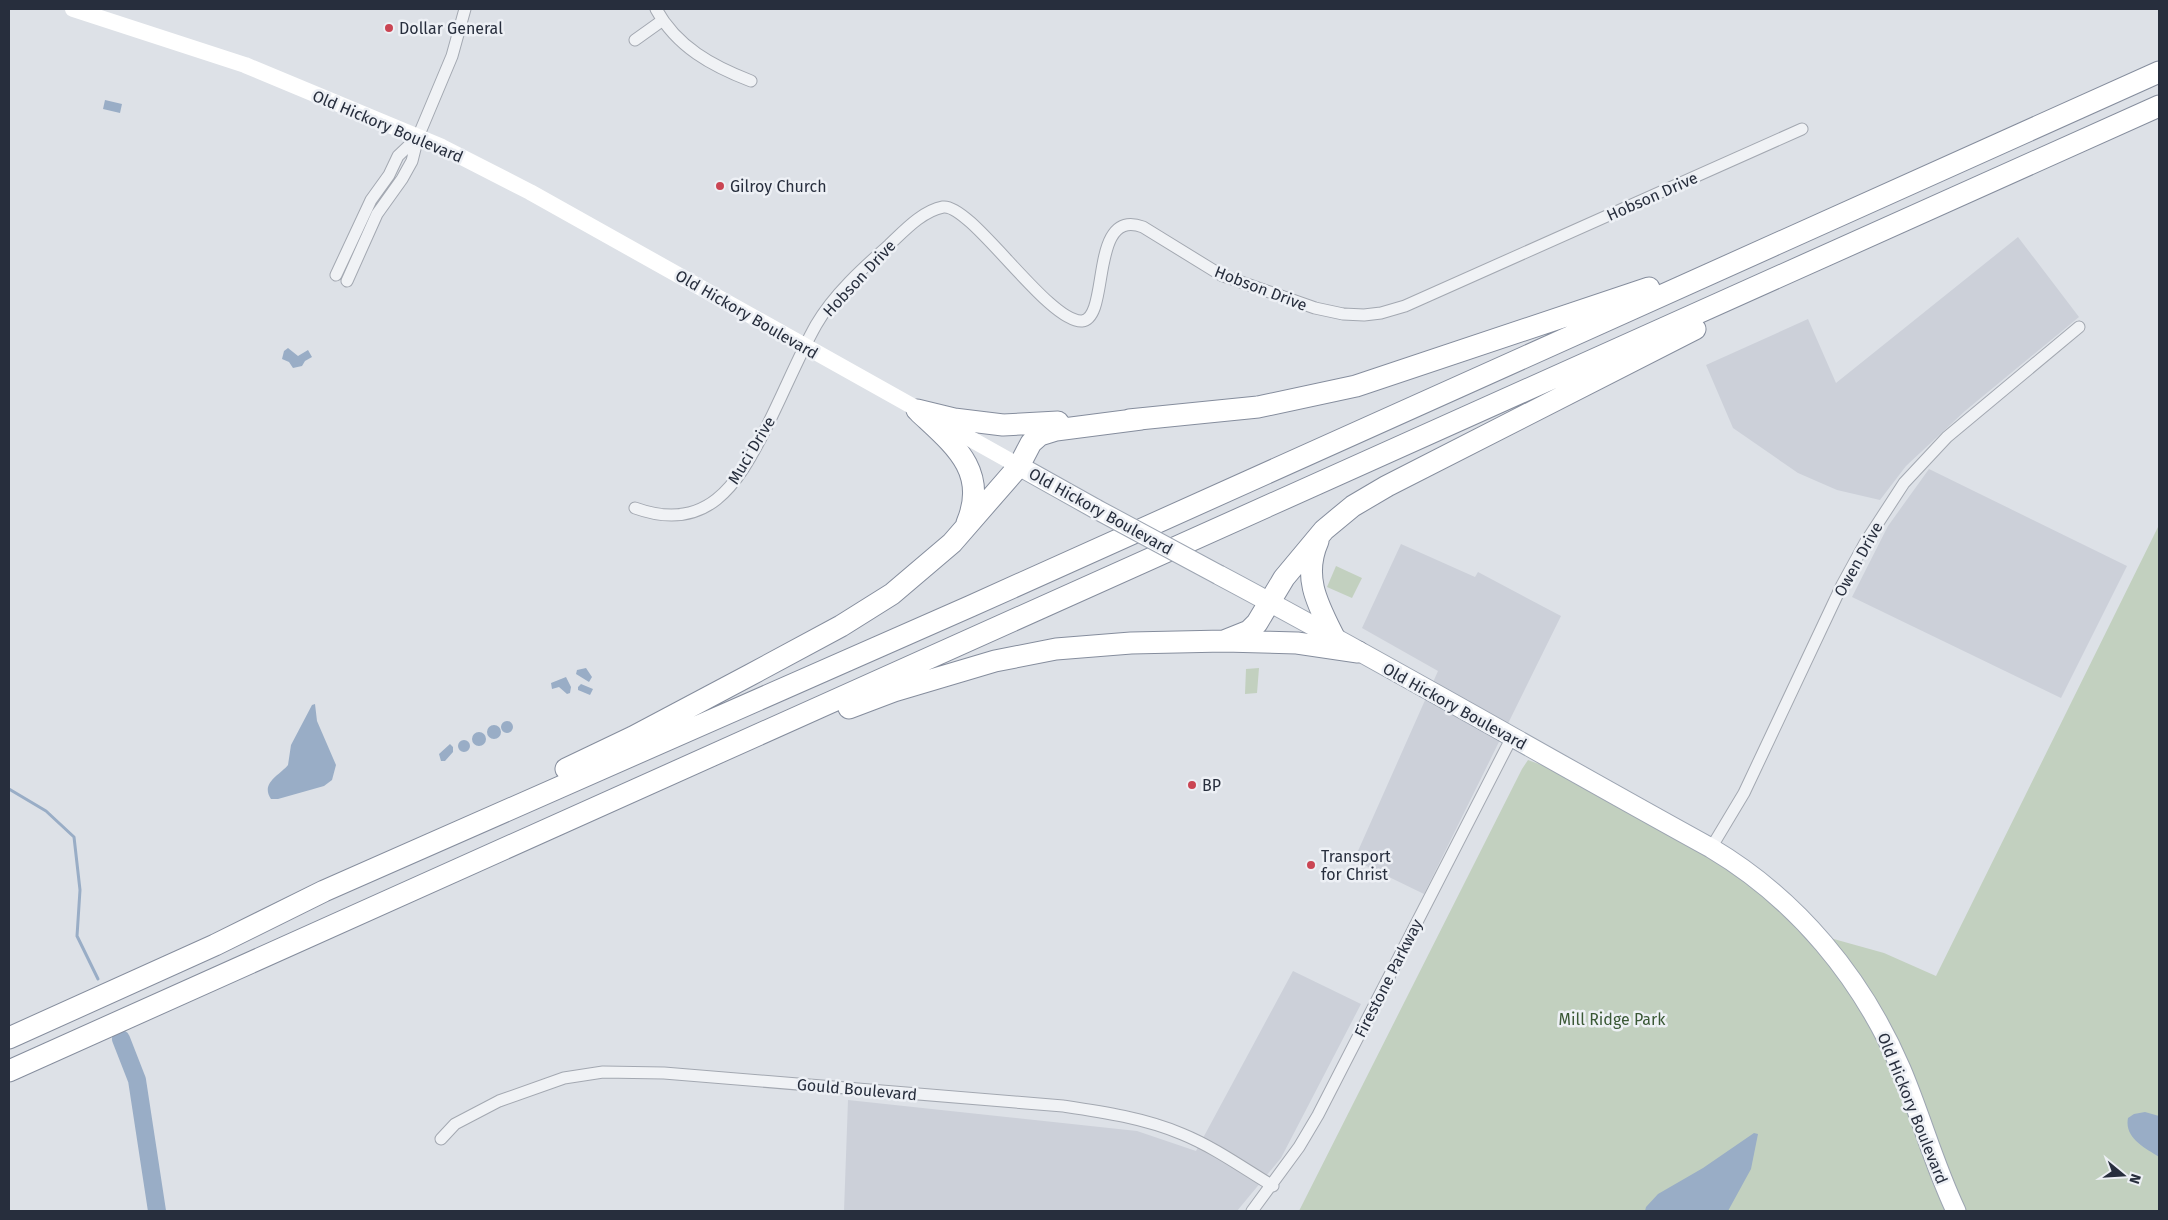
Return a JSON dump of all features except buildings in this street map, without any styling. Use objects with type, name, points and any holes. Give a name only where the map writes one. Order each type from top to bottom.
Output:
[{"type":"highway","points":[[9,1038],[214,946],[324,891],[980,602],[2159,72]]},
{"type":"highway","points":[[9,1071],[2159,106]]},
{"type":"highway","points":[[1224,641],[1249,631],[1257,623],[1284,578],[1324,530],[1352,506],[1386,486],[1943,203]]},
{"type":"highway","points":[[324,891],[404,845],[633,737],[841,626],[903,585],[960,534],[1018,466],[1031,443],[1044,433],[1141,419],[1258,407],[1356,386],[1416,368],[1777,244]]},
{"type":"highway","points":[[917,410],[954,419],[1003,425],[1141,419]]},
{"type":"highway","points":[[917,410],[954,444],[968,466],[974,487],[973,500],[968,520],[960,534]]},
{"type":"highway","points":[[1324,530],[1312,557],[1310,582],[1314,596],[1334,637]]},
{"type":"highway","points":[[694,763],[894,691],[995,661],[1056,649],[1131,643],[1224,641],[1298,643],[1358,652]]},
{"type":"main road","name":"Old Hickory Boulevard","points":[[73,9],[238,63],[418,137],[530,192],[1018,466],[1334,637],[1742,867],[1782,900],[1814,932],[1850,976],[1874,1014],[1895,1055],[1942,1182],[1956,1211]]},
{"type":"street","points":[[347,280],[377,214],[408,170],[418,137],[452,56],[466,9]]},
{"type":"street","points":[[656,9],[679,41],[704,60],[724,71],[751,81]]},
{"type":"street","points":[[635,40],[663,20]]},
{"type":"street","name":"Hobson Drive","points":[[806,348],[821,317],[859,273],[920,218],[943,207],[953,210],[978,231],[1055,308],[1080,321],[1088,319],[1093,312],[1102,266],[1111,241],[1120,229],[1131,224],[1149,230],[1210,269],[1241,283],[1331,312],[1372,314],[1405,306],[1802,129]]},
{"type":"street","points":[[336,275],[371,200],[389,176],[398,156],[418,137]]},
{"type":"street","name":"Owen Drive","points":[[1711,848],[1744,792],[1842,585],[1865,543],[1904,483],[1947,437],[2079,327]]},
{"type":"street","name":"Muci Drive","points":[[635,508],[663,514],[691,512],[706,506],[727,491],[749,460],[806,348]]},
{"type":"street","name":"Firestone Parkway","points":[[1252,1211],[1273,1186],[1318,1115],[1512,737]]},
{"type":"street","name":"Gould Boulevard","points":[[441,1139],[455,1124],[480,1109],[556,1080],[603,1072],[664,1073],[1063,1106],[1105,1112],[1164,1126],[1184,1134],[1273,1186]]},
{"type":"shaded area","points":[[2018,237],[2079,317],[1965,411],[1906,466],[1880,500],[1837,490],[1798,473],[1733,428],[1706,365],[1808,319],[1836,383]]},
{"type":"shaded area","points":[[1929,469],[2127,566],[2061,698],[1852,597],[1888,526]]},
{"type":"shaded area","points":[[1401,544],[1475,577],[1478,572],[1561,616],[1424,894],[1354,860],[1438,671],[1362,628]]},
{"type":"shaded area","points":[[1293,971],[1361,1004],[1281,1158],[1237,1211],[844,1211],[848,1100],[1137,1131],[1196,1151]]},
{"type":"green space","name":"Mill Ridge Park","points":[[2159,525],[2159,1211],[1299,1211],[1528,760],[1547,767],[1741,874],[1805,931],[1884,953],[1936,976]]},
{"type":"green space","points":[[1336,566],[1362,578],[1352,598],[1327,587]]},
{"type":"green space","points":[[1259,668],[1257,693],[1245,694],[1246,669]]},
{"type":"water","points":[[105,100],[122,104],[120,113],[103,109]]},
{"type":"water","points":[[288,348],[298,356],[308,350],[312,357],[305,361],[302,366],[293,368],[289,362],[282,359],[284,351]]},
{"type":"water","points":[[586,668],[592,677],[589,682],[576,674],[577,670]]},
{"type":"water","points":[[566,677],[571,687],[570,693],[567,694],[559,687],[552,689],[551,683]]},
{"type":"water","points":[[581,684],[593,689],[590,695],[578,690]]},
{"type":"water","points":[[315,704],[317,721],[336,765],[332,780],[324,786],[278,799],[271,799],[268,793],[269,784],[288,765],[291,745],[312,705]]},
{"type":"water","points":[[507,721],[513,727],[507,733],[501,727]]},
{"type":"water","points":[[494,725],[499,727],[501,732],[499,737],[494,739],[489,737],[487,732],[489,727]]},
{"type":"water","points":[[476,732],[482,732],[486,739],[482,746],[476,746],[472,742],[472,736]]},
{"type":"water","points":[[464,740],[470,746],[464,752],[458,746]]},
{"type":"water","points":[[450,744],[453,747],[453,752],[445,761],[441,761],[439,754]]},
{"type":"water","points":[[2145,1112],[2159,1116],[2159,1157],[2137,1142],[2129,1131],[2128,1118],[2134,1114]]},
{"type":"water","points":[[1754,1133],[1758,1134],[1751,1169],[1728,1211],[1645,1211],[1646,1207],[1658,1194],[1703,1168]]},
{"type":"waterway","points":[[9,789],[46,811],[74,837],[80,890],[77,936],[98,979]]},
{"type":"waterway","points":[[121,1039],[137,1080],[157,1211]]},
{"type":"place","name":"Dollar General","points":[[389,28]]},
{"type":"place","name":"Gilroy Church","points":[[720,186]]},
{"type":"place","name":"BP","points":[[1192,785]]},
{"type":"place","name":"Transport for Christ","points":[[1311,865]]}]
